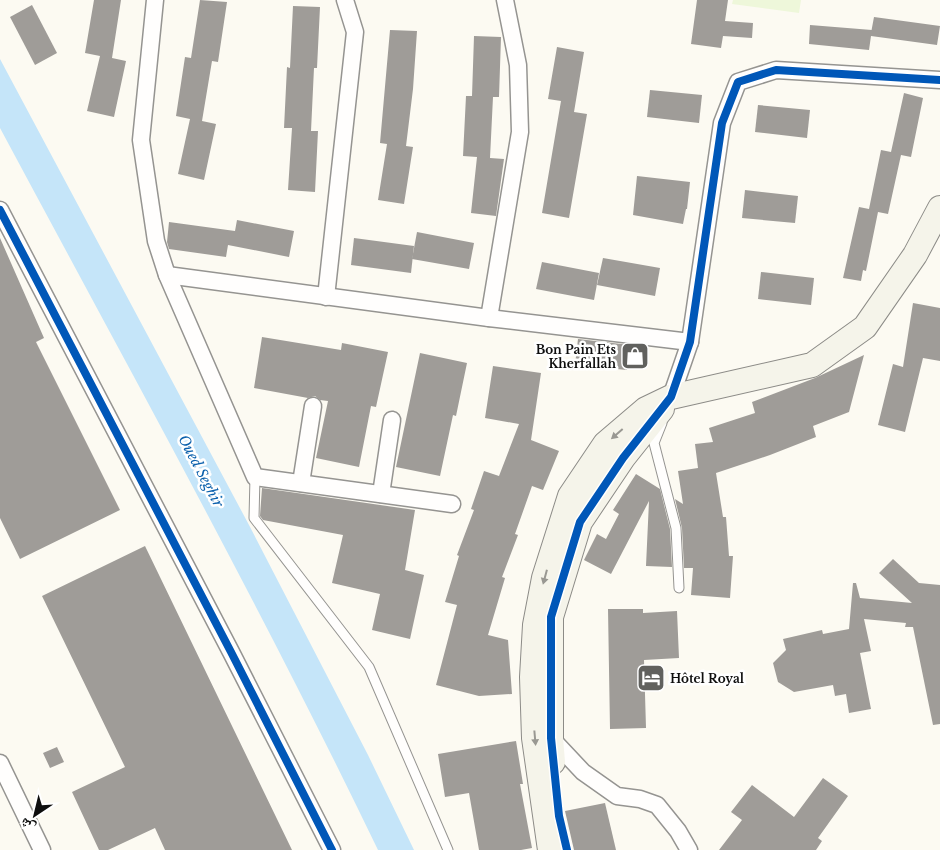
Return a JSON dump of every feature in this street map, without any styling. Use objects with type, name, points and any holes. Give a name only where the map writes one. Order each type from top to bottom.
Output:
[{"type":"street","points":[[154,0],[141,140],[156,241],[168,276],[256,477],[452,504]]},
{"type":"street","points":[[326,297],[355,32],[345,0]]},
{"type":"street","points":[[489,318],[520,132],[518,65],[505,0]]},
{"type":"street","points":[[567,850],[559,816],[551,738],[551,617],[580,522],[623,458],[671,397],[690,342],[722,123],[738,82],[776,70],[940,80]]},
{"type":"street","points":[[550,850],[534,738],[532,677],[535,625],[544,578],[570,496],[605,444],[646,410],[671,397],[812,365],[866,327],[915,254],[940,208]]},
{"type":"street","points":[[0,210],[232,652],[332,850]]},
{"type":"street","points":[[168,276],[690,342]]},
{"type":"street","points":[[301,483],[313,406]]},
{"type":"street","points":[[381,494],[392,420]]},
{"type":"street","points":[[551,738],[583,772],[616,796],[640,798],[657,805],[678,831],[689,850]]},
{"type":"street","points":[[0,763],[42,850]]},
{"type":"lane","points":[[671,397],[654,443],[676,528],[679,588]]},
{"type":"lane","points":[[256,477],[254,518],[369,667],[448,850]]},
{"type":"green space","points":[[733,0],[801,0],[799,13],[732,4]]},
{"type":"water","name":"Oued Seghir","points":[[0,59],[249,525],[368,755],[414,850],[378,850],[240,577],[0,128]]},
{"type":"building","points":[[94,0],[121,0],[112,58],[126,61],[114,117],[87,111],[100,56],[85,53]]},
{"type":"building","points":[[200,0],[227,2],[218,62],[212,61],[202,121],[216,124],[204,180],[178,174],[190,119],[176,116],[185,57],[191,58]]},
{"type":"building","points":[[697,0],[728,0],[725,21],[753,23],[752,38],[723,36],[721,48],[691,44]]},
{"type":"building","points":[[32,5],[57,53],[35,65],[10,17]]},
{"type":"building","points":[[293,6],[320,7],[317,68],[314,68],[311,131],[318,131],[315,192],[288,190],[292,128],[284,128],[287,67],[290,68]]},
{"type":"building","points":[[874,17],[940,26],[937,45],[871,36],[869,50],[809,44],[810,25],[872,30]]},
{"type":"building","points":[[390,30],[417,31],[413,89],[406,146],[413,147],[404,204],[378,200],[387,144],[380,143]]},
{"type":"building","points":[[474,36],[501,37],[499,97],[493,97],[490,158],[504,159],[496,216],[471,213],[477,157],[463,156],[466,96],[472,96]]},
{"type":"building","points":[[557,47],[584,52],[574,112],[587,114],[569,218],[542,213],[561,101],[548,99]]},
{"type":"building","points":[[650,90],[702,95],[699,123],[647,117]]},
{"type":"building","points":[[904,93],[923,98],[911,157],[901,155],[888,214],[878,212],[866,271],[863,270],[861,281],[843,278],[859,207],[869,209],[881,150],[891,152]]},
{"type":"building","points":[[758,105],[810,110],[807,138],[755,132]]},
{"type":"building","points":[[637,176],[690,182],[683,224],[633,215]]},
{"type":"building","points":[[745,190],[798,196],[795,223],[742,218]]},
{"type":"building","points":[[237,220],[294,231],[289,257],[228,245],[226,257],[169,249],[167,242],[169,222],[235,231]]},
{"type":"building","points":[[417,232],[474,243],[469,269],[412,259]]},
{"type":"building","points":[[0,238],[44,338],[36,342],[120,510],[20,559],[0,518]]},
{"type":"building","points":[[354,238],[414,246],[411,273],[351,265]]},
{"type":"building","points":[[603,258],[660,268],[655,296],[597,285]]},
{"type":"building","points":[[542,262],[599,273],[594,300],[536,289]]},
{"type":"building","points":[[761,272],[814,278],[811,305],[758,299]]},
{"type":"building","points":[[913,303],[940,308],[940,361],[923,358],[905,432],[878,425],[893,364],[903,367]]},
{"type":"building","points":[[262,337],[341,350],[342,343],[388,352],[376,407],[371,406],[359,467],[316,458],[328,401],[320,400],[315,396],[308,398],[254,388]]},
{"type":"building","points":[[578,339],[630,345],[627,370],[575,365]]},
{"type":"building","points":[[420,353],[467,363],[456,416],[453,415],[440,476],[396,467]]},
{"type":"building","points":[[864,355],[849,412],[813,426],[816,437],[716,473],[723,517],[726,517],[729,556],[733,556],[730,598],[691,595],[693,568],[684,568],[682,528],[675,499],[683,504],[678,471],[698,468],[695,444],[713,442],[709,428],[755,413],[752,402],[815,378]]},
{"type":"building","points":[[493,366],[541,373],[531,440],[559,451],[543,490],[532,486],[515,534],[518,535],[502,577],[505,578],[488,635],[508,640],[512,694],[479,696],[436,685],[457,605],[445,602],[459,556],[457,555],[474,510],[471,509],[484,471],[499,476],[519,424],[485,418]]},
{"type":"building","points":[[636,474],[660,489],[670,529],[672,567],[646,566],[649,501],[611,574],[584,560],[597,534],[606,539],[619,514],[613,510]]},
{"type":"building","points":[[262,488],[415,510],[405,570],[424,575],[410,639],[372,630],[380,594],[332,583],[343,535],[263,520],[260,516]]},
{"type":"building","points":[[145,546],[292,850],[165,850],[155,828],[108,850],[99,850],[72,792],[125,767],[42,596]]},
{"type":"building","points":[[893,559],[919,583],[940,585],[940,724],[933,725],[913,627],[905,627],[906,623],[864,619],[871,651],[860,653],[871,709],[849,713],[846,694],[835,696],[833,685],[794,692],[778,682],[773,663],[786,650],[783,639],[822,630],[823,634],[849,629],[853,583],[856,583],[860,598],[912,603],[879,573]]},
{"type":"building","points":[[608,609],[643,609],[643,613],[677,611],[679,658],[644,660],[646,728],[610,729]]},
{"type":"building","points":[[516,741],[523,784],[520,784],[532,848],[521,850],[479,850],[469,793],[445,797],[438,754]]},
{"type":"building","points":[[57,747],[64,762],[50,768],[43,753]]},
{"type":"building","points":[[823,778],[848,796],[818,838],[822,841],[816,850],[719,850],[742,820],[731,812],[752,785],[794,817]]},
{"type":"building","points":[[605,803],[616,850],[574,850],[565,811]]},
{"type":"cycle path","points":[[567,850],[559,816],[551,738],[551,617],[580,522],[623,458],[671,397],[690,342],[722,123],[738,82],[776,70],[940,80]]},
{"type":"cycle path","points":[[0,210],[231,652],[332,850]]},
{"type":"place","name":"Bon Pain Ets Kherfallah","points":[[635,356]]},
{"type":"place","name":"Hôtel Royal","points":[[651,678]]}]
